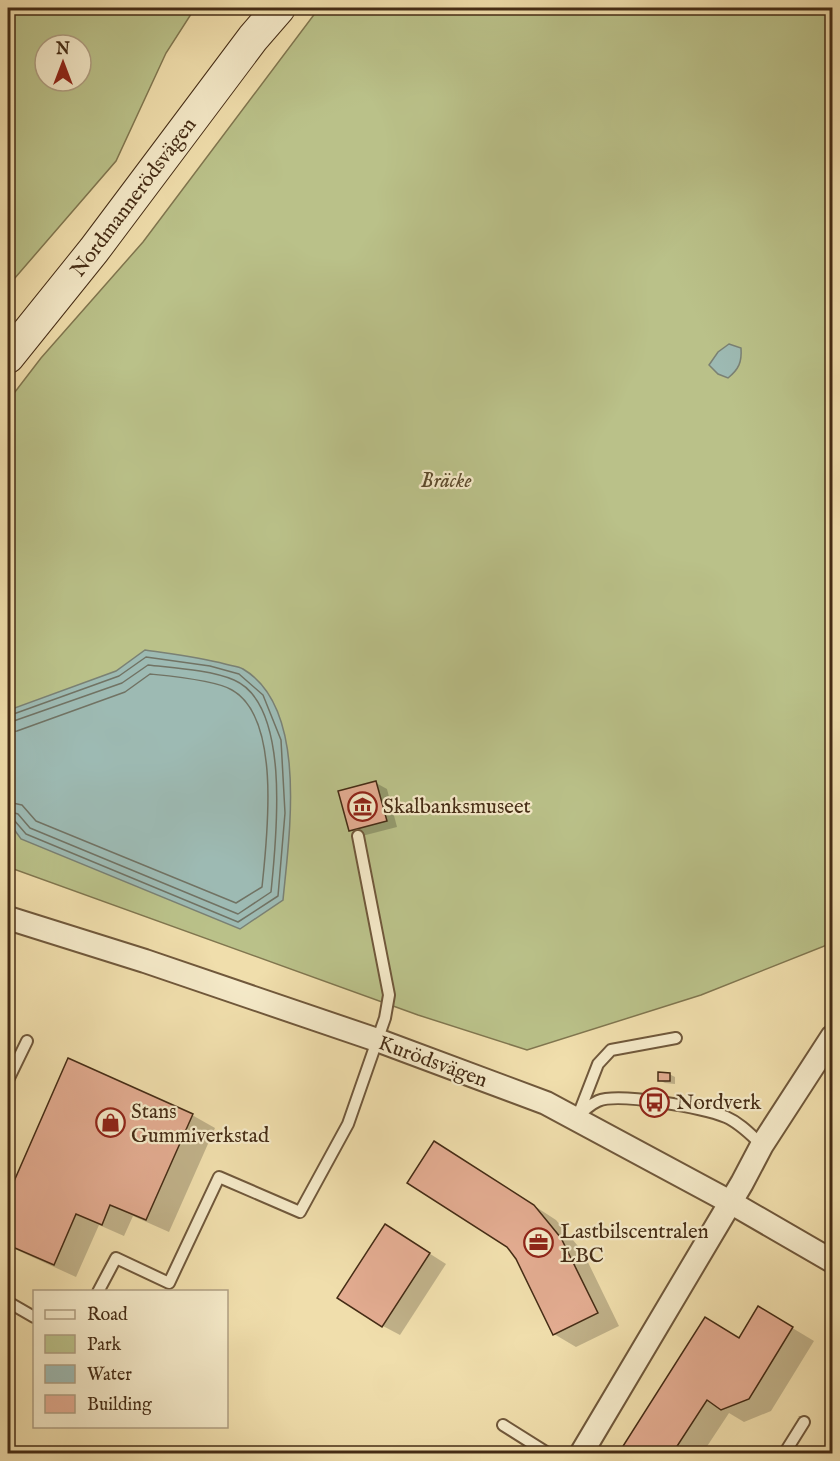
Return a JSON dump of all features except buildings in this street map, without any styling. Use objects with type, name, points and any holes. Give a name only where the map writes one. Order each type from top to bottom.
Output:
[{"type":"main road","name":"Nordmannerödsvägen","points":[[253,38],[269,8]]},
{"type":"main road","name":"Nordmannerödsvägen","points":[[8,356],[94,250],[253,38],[279,8]]},
{"type":"street","name":"Kurödsvägen","points":[[8,918],[145,961],[377,1040],[546,1103],[730,1202],[832,1261]]},
{"type":"street","points":[[581,1454],[762,1145],[832,1036]]},
{"type":"lane","points":[[99,1290],[116,1258],[169,1283],[219,1177],[300,1212],[348,1124],[385,1018],[389,995],[358,836]]},
{"type":"lane","points":[[577,1119],[598,1064],[611,1050],[676,1038]]},
{"type":"lane","points":[[8,1080],[27,1041]]},
{"type":"lane","points":[[577,1119],[587,1107],[600,1099],[646,1100],[726,1117],[745,1129],[762,1145]]},
{"type":"lane","points":[[8,1302],[33,1316]]},
{"type":"lane","points":[[784,1454],[804,1422]]},
{"type":"lane","points":[[503,1425],[549,1454]]},
{"type":"green space","points":[[8,8],[195,8],[166,53],[116,161],[8,286]]},
{"type":"green space","name":"Bräcke","points":[[319,8],[832,8],[832,943],[701,995],[527,1050],[418,1015],[8,867],[8,401],[41,358],[143,242]]},
{"type":"water","points":[[729,344],[741,348],[741,353],[739,365],[728,378],[718,374],[709,365],[718,352]]},
{"type":"water","points":[[145,650],[241,668],[264,687],[278,713],[286,742],[290,775],[289,842],[283,900],[240,929],[21,839],[8,821],[9,710],[116,671]]},
{"type":"place","name":"Skalbanksmuseet","points":[[362,806]]},
{"type":"place","name":"Nordverk","points":[[655,1102]]},
{"type":"place","name":"Stans Gummiverkstad","points":[[110,1123]]},
{"type":"place","name":"Lastbilscentralen LBC","points":[[539,1243]]}]
